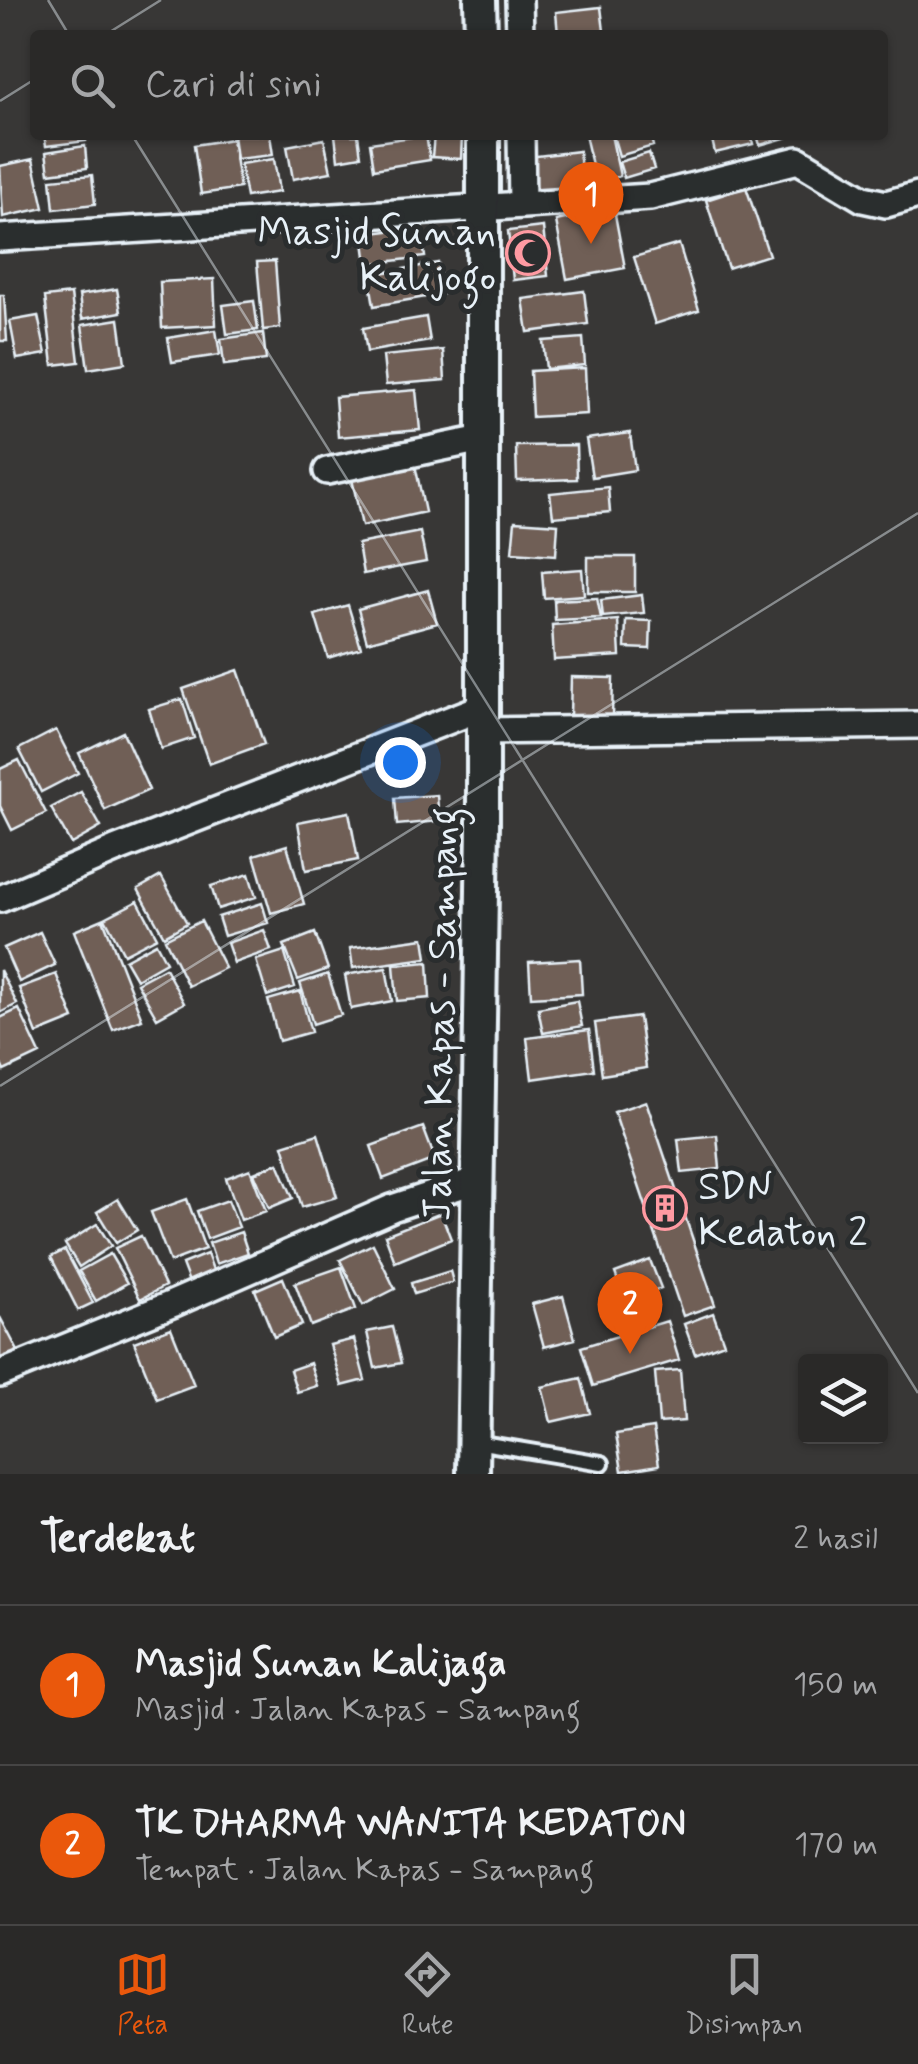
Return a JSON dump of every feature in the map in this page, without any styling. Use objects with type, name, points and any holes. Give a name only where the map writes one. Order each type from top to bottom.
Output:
[{"type":"street","points":[[480,0],[481,30]]},
{"type":"street","points":[[520,0],[520,30]]},
{"type":"street","name":"Jalan Kapas - Sampang","points":[[473,1474],[483,719],[484,140]]},
{"type":"street","points":[[521,140],[522,205]]},
{"type":"street","points":[[0,238],[650,197],[798,160],[863,199],[886,204],[918,195]]},
{"type":"street","points":[[326,471],[482,439]]},
{"type":"street","points":[[0,899],[133,843],[483,719],[918,726]]},
{"type":"street","points":[[0,1374],[392,1208],[477,1180]]},
{"type":"lane","points":[[474,1442],[602,1463]]},
{"type":"building","points":[[601,7],[604,30],[558,30],[556,12]]},
{"type":"building","points":[[45,140],[86,140],[86,141],[46,146]]},
{"type":"building","points":[[232,140],[240,188],[201,194],[194,145]]},
{"type":"building","points":[[234,140],[271,140],[273,155],[236,159]]},
{"type":"building","points":[[324,140],[331,172],[293,179],[287,146]]},
{"type":"building","points":[[336,140],[359,140],[361,156],[338,160]]},
{"type":"building","points":[[427,140],[430,160],[374,169],[370,143]]},
{"type":"building","points":[[434,140],[462,140],[461,159],[432,157]]},
{"type":"building","points":[[586,140],[612,140],[620,176],[596,182]]},
{"type":"building","points":[[614,140],[651,140],[653,146],[619,156]]},
{"type":"building","points":[[712,140],[752,140],[753,144],[715,153]]},
{"type":"building","points":[[85,146],[87,168],[49,173],[46,152]]},
{"type":"building","points":[[579,151],[583,189],[530,195],[528,157]]},
{"type":"building","points":[[649,153],[654,169],[624,178],[619,162]]},
{"type":"building","points":[[33,159],[44,208],[3,217],[0,166]]},
{"type":"building","points":[[274,159],[279,192],[246,197],[240,164]]},
{"type":"building","points":[[92,175],[95,204],[54,209],[51,179]]},
{"type":"building","points":[[746,187],[769,255],[728,268],[706,200]]},
{"type":"building","points":[[614,209],[625,268],[567,279],[556,221]]},
{"type":"building","points":[[421,227],[425,257],[367,264],[363,234]]},
{"type":"building","name":"Masjid Sunan Kalijogo","points":[[543,227],[548,276],[513,280],[508,231]]},
{"type":"building","points":[[679,244],[699,310],[655,324],[634,257]]},
{"type":"building","points":[[275,261],[280,328],[263,330],[257,262]]},
{"type":"building","points":[[438,263],[443,294],[374,306],[369,275]]},
{"type":"building","points":[[214,279],[216,325],[162,328],[160,282]]},
{"type":"building","points":[[117,289],[121,312],[82,319],[79,295]]},
{"type":"building","points":[[584,291],[588,324],[528,332],[523,299]]},
{"type":"building","points":[[71,294],[79,362],[53,365],[45,297]]},
{"type":"building","points":[[0,295],[4,295],[7,341],[0,341]]},
{"type":"building","points":[[254,301],[258,330],[227,334],[223,305]]},
{"type":"building","points":[[38,316],[46,354],[17,359],[10,321]]},
{"type":"building","points":[[426,317],[430,341],[367,352],[363,328]]},
{"type":"building","points":[[119,319],[125,363],[88,369],[82,325]]},
{"type":"building","points":[[216,330],[220,355],[172,362],[168,338]]},
{"type":"building","points":[[263,333],[266,360],[224,365],[221,339]]},
{"type":"building","points":[[583,338],[585,365],[546,369],[543,341]]},
{"type":"building","points":[[443,350],[445,380],[386,385],[383,356]]},
{"type":"building","points":[[585,368],[587,414],[532,417],[530,371]]},
{"type":"building","points":[[416,390],[420,430],[338,437],[335,397]]},
{"type":"building","points":[[630,433],[635,470],[592,477],[586,439]]},
{"type":"building","points":[[576,445],[577,479],[517,481],[516,446]]},
{"type":"building","points":[[414,460],[425,512],[362,526],[351,474]]},
{"type":"building","points":[[608,487],[610,512],[553,517],[550,493]]},
{"type":"building","points":[[515,521],[558,524],[556,555],[512,552]]},
{"type":"building","points":[[420,532],[426,562],[363,574],[358,544]]},
{"type":"building","points":[[588,557],[635,557],[635,592],[588,592]]},
{"type":"building","points":[[582,569],[584,595],[544,598],[542,572]]},
{"type":"building","points":[[428,590],[437,623],[367,642],[358,609]]},
{"type":"building","points":[[642,595],[644,613],[603,617],[601,600]]},
{"type":"building","points":[[597,598],[601,618],[555,620],[554,600]]},
{"type":"building","points":[[348,605],[361,648],[328,658],[315,615]]},
{"type":"building","points":[[618,620],[620,656],[554,660],[552,625]]},
{"type":"building","points":[[626,620],[651,621],[650,649],[625,648]]},
{"type":"building","points":[[238,670],[264,744],[209,764],[183,689]]},
{"type":"building","points":[[571,677],[613,678],[612,717],[570,716]]},
{"type":"building","points":[[182,699],[194,738],[161,749],[149,709]]},
{"type":"building","points":[[56,730],[78,773],[41,792],[19,749]]},
{"type":"building","points":[[123,732],[149,790],[105,810],[79,753]]},
{"type":"building","points":[[19,760],[46,813],[12,830],[0,806],[0,769]]},
{"type":"building","points":[[81,792],[101,827],[71,844],[51,808]]},
{"type":"building","points":[[437,795],[439,821],[397,825],[395,798]]},
{"type":"building","points":[[349,812],[358,860],[306,870],[298,822]]},
{"type":"building","points":[[287,845],[304,904],[271,913],[254,855]]},
{"type":"building","points":[[249,874],[256,897],[218,909],[211,886]]},
{"type":"building","points":[[161,876],[187,923],[164,936],[138,889]]},
{"type":"building","points":[[138,901],[157,937],[124,954],[105,918]]},
{"type":"building","points":[[262,903],[268,923],[224,936],[218,917]]},
{"type":"building","points":[[103,919],[142,1019],[113,1030],[74,931]]},
{"type":"building","points":[[201,921],[225,968],[188,986],[165,939]]},
{"type":"building","points":[[264,930],[271,950],[234,963],[227,943]]},
{"type":"building","points":[[40,932],[55,965],[19,982],[4,948]]},
{"type":"building","points":[[315,933],[328,969],[298,980],[284,945]]},
{"type":"building","points":[[424,938],[427,958],[353,968],[350,948]]},
{"type":"building","points":[[156,943],[166,962],[136,979],[125,960]]},
{"type":"building","points":[[284,951],[295,987],[267,996],[256,960]]},
{"type":"building","points":[[580,959],[582,994],[531,997],[529,962]]},
{"type":"building","points":[[428,962],[430,998],[397,1001],[394,965]]},
{"type":"building","points":[[165,968],[184,1003],[157,1018],[137,983]]},
{"type":"building","points":[[386,968],[392,1001],[351,1009],[345,975]]},
{"type":"building","points":[[0,970],[17,1004],[0,1013]]},
{"type":"building","points":[[56,974],[74,1019],[37,1034],[19,988]]},
{"type":"building","points":[[328,974],[341,1015],[313,1024],[300,983]]},
{"type":"building","points":[[300,991],[311,1032],[279,1041],[268,1000]]},
{"type":"building","points":[[577,1001],[582,1026],[543,1033],[538,1008]]},
{"type":"building","points":[[19,1009],[40,1054],[4,1071],[0,1062],[0,1018]]},
{"type":"building","points":[[639,1017],[646,1068],[602,1075],[595,1023]]},
{"type":"building","points":[[589,1030],[594,1070],[532,1079],[527,1038]]},
{"type":"building","name":"SDN Kedaton 2","points":[[646,1101],[715,1305],[683,1316],[614,1112]]},
{"type":"building","points":[[423,1127],[435,1159],[383,1179],[371,1146]]},
{"type":"building","points":[[318,1134],[337,1197],[302,1207],[283,1145]]},
{"type":"building","name":"SDN Kedaton 2","points":[[717,1135],[720,1169],[682,1173],[678,1139]]},
{"type":"building","points":[[278,1163],[293,1198],[269,1208],[254,1173]]},
{"type":"building","points":[[250,1169],[266,1211],[241,1220],[226,1178]]},
{"type":"building","points":[[118,1199],[137,1230],[116,1243],[97,1212]]},
{"type":"building","points":[[187,1199],[205,1249],[170,1262],[151,1212]]},
{"type":"building","points":[[228,1200],[239,1227],[207,1239],[197,1211]]},
{"type":"building","points":[[441,1213],[451,1239],[395,1262],[385,1235]]},
{"type":"building","points":[[97,1224],[111,1246],[79,1267],[65,1244]]},
{"type":"building","points":[[241,1232],[248,1253],[216,1264],[209,1243]]},
{"type":"building","points":[[141,1236],[165,1286],[140,1299],[115,1248]]},
{"type":"building","points":[[373,1244],[395,1289],[363,1305],[340,1260]]},
{"type":"building","points":[[65,1250],[93,1303],[78,1310],[51,1257]]},
{"type":"building","points":[[110,1254],[127,1283],[96,1301],[79,1271]]},
{"type":"building","points":[[207,1254],[217,1280],[192,1290],[182,1264]]},
{"type":"building","points":[[650,1260],[661,1288],[625,1301],[615,1273]]},
{"type":"building","points":[[341,1267],[356,1309],[311,1326],[295,1283]]},
{"type":"building","points":[[450,1271],[453,1282],[414,1294],[411,1283]]},
{"type":"building","points":[[283,1278],[302,1325],[274,1337],[255,1290]]},
{"type":"building","points":[[563,1296],[575,1339],[544,1347],[532,1304]]},
{"type":"building","points":[[713,1313],[724,1343],[695,1354],[684,1324]]},
{"type":"building","points":[[0,1317],[20,1355],[0,1365]]},
{"type":"building","points":[[667,1321],[679,1360],[593,1386],[581,1347]]},
{"type":"building","points":[[392,1327],[401,1363],[375,1368],[367,1332]]},
{"type":"building","points":[[171,1328],[194,1385],[157,1399],[134,1342]]},
{"type":"building","points":[[354,1339],[365,1380],[342,1386],[330,1345]]},
{"type":"building","points":[[310,1363],[317,1386],[297,1392],[290,1370]]},
{"type":"building","points":[[680,1370],[684,1421],[659,1423],[655,1372]]},
{"type":"building","points":[[581,1378],[590,1413],[551,1422],[542,1387]]},
{"type":"building","points":[[653,1428],[659,1465],[622,1471],[616,1434]]},
{"type":"place","name":"Masjid Sunan Kalijaga","points":[[591,244]]},
{"type":"place","name":"Masjid Sunan Kalijogo","points":[[528,253]]},
{"type":"place","name":"SDN Kedaton 2","points":[[665,1208]]},
{"type":"place","name":"TK DHARMA WANITA KEDATON","points":[[630,1354]]}]
